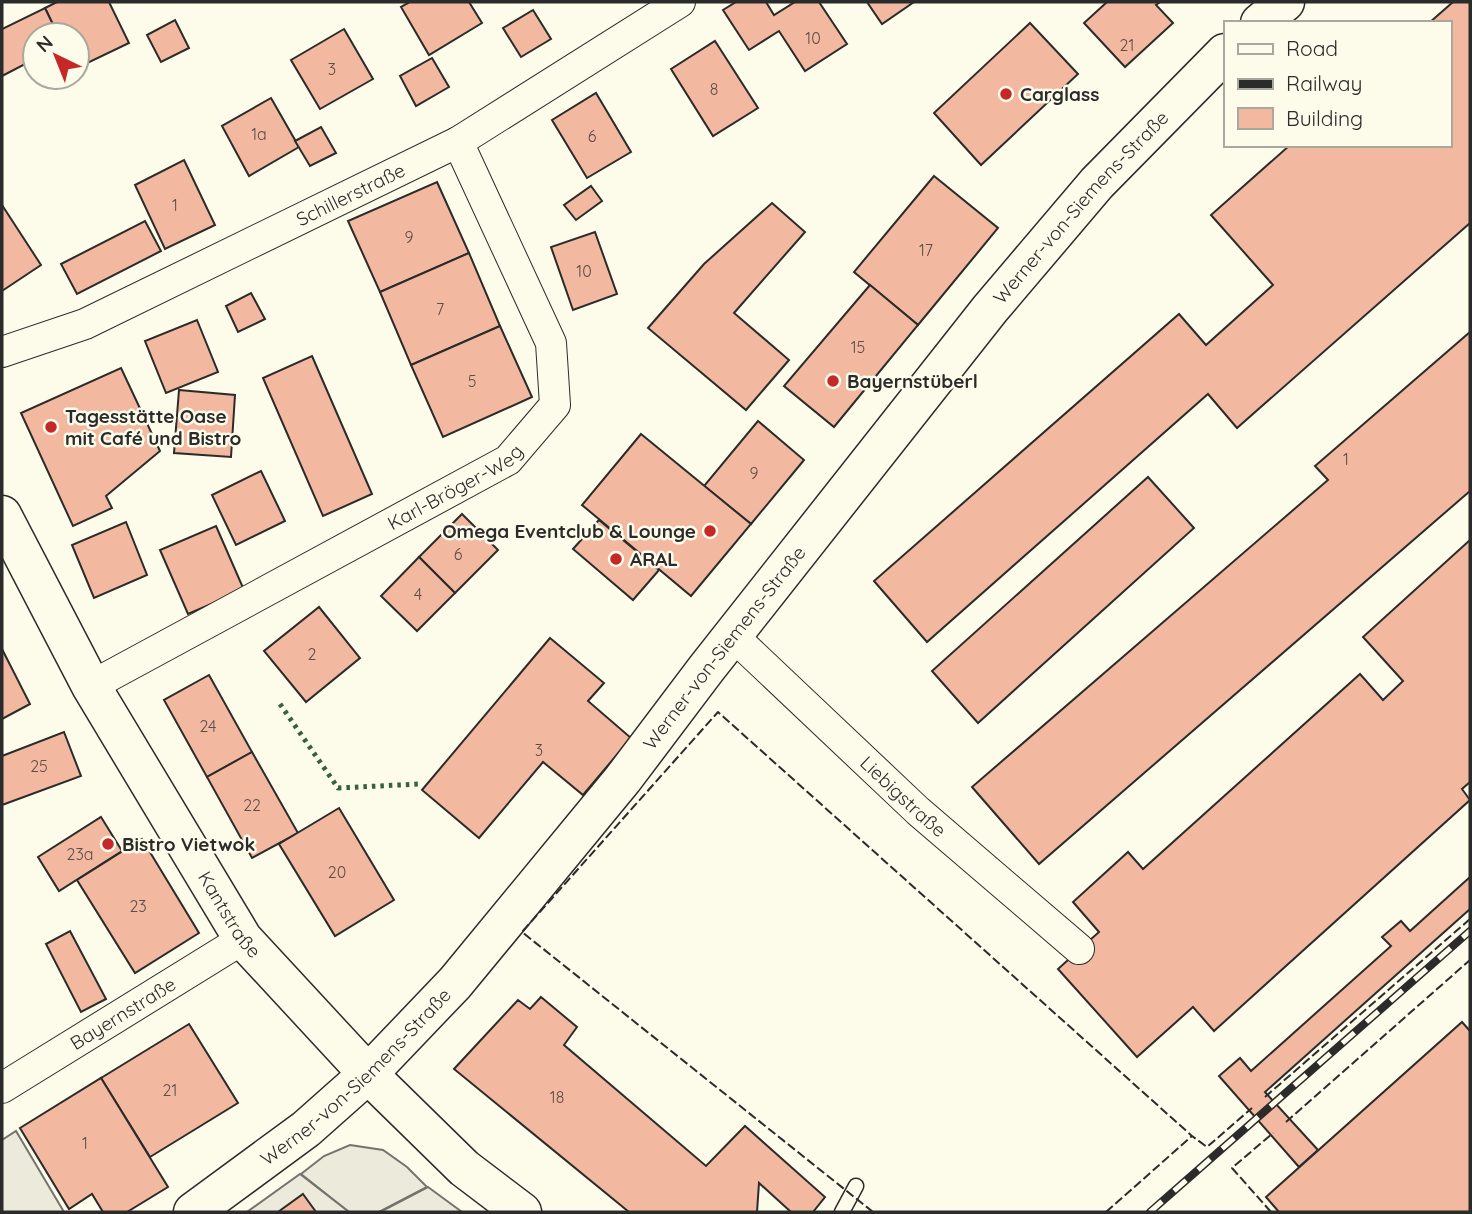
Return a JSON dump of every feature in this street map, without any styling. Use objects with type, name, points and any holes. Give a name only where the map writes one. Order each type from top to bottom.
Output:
[{"type":"street","name":"Schillerstraße","points":[[2,352],[85,324],[458,142],[680,2]]},
{"type":"street","points":[[1262,21],[1285,2]]},
{"type":"street","name":"Werner-von-Siemens-Straße","points":[[193,1212],[306,1129],[368,1074],[455,983],[623,779],[677,706],[990,309],[1097,183],[1224,54]]},
{"type":"street","name":"Karl-Bröger-Weg","points":[[92,686],[508,460],[555,405],[551,343],[458,142]]},
{"type":"street","name":"Kantstraße","points":[[4,522],[92,686],[243,939],[368,1074],[464,1168],[522,1212]]},
{"type":"street","name":"Liebigstraße","points":[[733,636],[918,811],[1079,949]]},
{"type":"street","name":"Bayernstraße","points":[[2,1088],[243,939]]},
{"type":"lane","points":[[842,1212],[856,1186]]},
{"type":"shaded area","points":[[16,1131],[64,1212],[2,1212],[2,1140]]},
{"type":"shaded area","points":[[350,1145],[383,1150],[407,1167],[427,1187],[379,1212],[349,1212],[301,1174],[324,1156]]},
{"type":"shaded area","points":[[300,1174],[349,1212],[247,1212]]},
{"type":"shaded area","points":[[428,1187],[462,1212],[380,1212]]},
{"type":"building","points":[[57,2],[109,2],[129,43],[91,61],[91,21],[51,21],[45,8]]},
{"type":"building","points":[[410,2],[469,2],[482,23],[429,55],[401,7]]},
{"type":"building","points":[[736,2],[766,2],[774,15],[795,2],[819,2],[847,44],[805,71],[779,31],[749,50],[723,10]]},
{"type":"building","points":[[867,2],[914,2],[882,24]]},
{"type":"building","points":[[1107,2],[1160,2],[1156,5],[1173,23],[1125,67],[1084,23]]},
{"type":"building","points":[[1453,2],[1470,2],[1470,223],[1237,428],[1208,394],[927,642],[874,581],[1179,314],[1206,345],[1273,285],[1211,215],[1288,147],[1451,147],[1451,21],[1431,21]]},
{"type":"building","points":[[45,8],[51,21],[21,21],[21,66],[2,76],[2,29]]},
{"type":"building","points":[[533,10],[551,39],[521,57],[503,28]]},
{"type":"building","points":[[175,20],[189,48],[161,62],[147,35]]},
{"type":"building","name":"Carglass","points":[[1030,23],[1078,74],[981,165],[934,113]]},
{"type":"building","points":[[344,29],[373,79],[320,109],[291,60]]},
{"type":"building","points":[[715,41],[758,108],[713,136],[671,69]]},
{"type":"building","points":[[432,58],[449,87],[416,106],[400,76]]},
{"type":"building","points":[[596,93],[631,152],[587,178],[552,120]]},
{"type":"building","points":[[271,98],[299,147],[249,176],[222,126]]},
{"type":"building","points":[[321,127],[336,153],[310,166],[295,141]]},
{"type":"building","points":[[184,160],[215,225],[165,249],[135,185]]},
{"type":"building","points":[[934,176],[998,228],[918,325],[854,272]]},
{"type":"building","points":[[437,182],[469,253],[380,292],[348,221]]},
{"type":"building","points":[[591,186],[602,201],[576,220],[564,205]]},
{"type":"building","points":[[772,203],[805,232],[734,313],[789,360],[746,410],[648,328],[704,264]]},
{"type":"building","points":[[2,205],[41,265],[2,291]]},
{"type":"building","points":[[145,221],[161,251],[77,294],[61,264]]},
{"type":"building","points":[[595,232],[617,294],[573,310],[551,247]]},
{"type":"building","points":[[469,253],[500,326],[411,365],[380,292]]},
{"type":"building","points":[[870,285],[918,325],[834,427],[784,386]]},
{"type":"building","points":[[251,293],[265,319],[238,332],[226,306]]},
{"type":"building","points":[[197,320],[218,372],[166,393],[145,341]]},
{"type":"building","points":[[500,326],[532,397],[443,437],[411,365]]},
{"type":"building","points":[[1470,332],[1470,491],[1039,864],[972,787],[1328,480],[1315,466]]},
{"type":"building","points":[[312,356],[372,494],[323,516],[263,378]]},
{"type":"building","points":[[121,368],[160,451],[106,496],[112,508],[73,526],[21,413]]},
{"type":"building","points":[[179,390],[235,395],[231,457],[174,453]]},
{"type":"building","points":[[758,421],[804,460],[751,524],[704,486]]},
{"type":"building","points":[[641,434],[751,524],[691,596],[582,505]]},
{"type":"building","points":[[261,471],[285,521],[236,545],[212,495]]},
{"type":"building","points":[[1148,477],[1194,528],[978,723],[932,671]]},
{"type":"building","points":[[462,514],[498,550],[455,593],[419,557]]},
{"type":"building","name":"ARAL","points":[[599,520],[659,570],[633,600],[573,549]]},
{"type":"building","points":[[126,522],[147,575],[94,598],[72,545]]},
{"type":"building","points":[[216,526],[244,590],[188,614],[160,550]]},
{"type":"building","points":[[1470,540],[1470,782],[1462,789],[1470,800],[1214,1031],[1193,1007],[1137,1057],[1058,969],[1099,932],[1073,902],[1128,852],[1143,869],[1360,674],[1383,700],[1403,681],[1363,637]]},
{"type":"building","points":[[419,557],[455,593],[417,631],[381,596]]},
{"type":"building","points":[[319,607],[360,658],[306,702],[264,651]]},
{"type":"building","points":[[550,638],[604,683],[588,701],[631,738],[583,795],[543,762],[479,838],[422,790]]},
{"type":"building","points":[[2,649],[30,704],[2,719]]},
{"type":"building","points":[[209,675],[252,752],[207,777],[164,700]]},
{"type":"building","points":[[64,732],[81,776],[2,805],[2,756]]},
{"type":"building","points":[[252,752],[298,833],[252,858],[207,777]]},
{"type":"building","points":[[339,808],[394,900],[335,936],[279,844]]},
{"type":"building","points":[[101,817],[122,851],[59,891],[38,857]]},
{"type":"building","points":[[142,839],[199,933],[135,973],[77,880]]},
{"type":"building","points":[[1470,877],[1470,909],[1265,1092],[1318,1150],[1299,1167],[1219,1076],[1240,1058],[1251,1071],[1391,946],[1382,937],[1401,921],[1410,931]]},
{"type":"building","points":[[70,931],[106,999],[81,1012],[46,944]]},
{"type":"building","points":[[541,997],[577,1027],[564,1045],[706,1166],[745,1126],[825,1197],[813,1212],[791,1212],[759,1183],[757,1212],[629,1212],[454,1069],[518,1000],[530,1009]]},
{"type":"building","points":[[1462,1022],[1470,1031],[1470,1212],[1279,1212],[1266,1197]]},
{"type":"building","points":[[189,1024],[238,1103],[150,1157],[101,1078]]},
{"type":"building","points":[[101,1078],[168,1187],[127,1212],[103,1212],[92,1194],[69,1209],[20,1128]]},
{"type":"building","points":[[303,1194],[316,1212],[278,1212]]},
{"type":"railway","points":[[1150,1212],[1470,931]]},
{"type":"hedge","points":[[280,704],[338,788],[420,784]]},
{"type":"fence","points":[[873,1212],[522,932],[718,712],[1192,1136],[1207,1147],[1252,1108]]},
{"type":"fence","points":[[1265,1097],[1470,919]]},
{"type":"fence","points":[[1286,1122],[1470,960]]},
{"type":"fence","points":[[1271,1212],[1232,1168],[1273,1133]]},
{"type":"fence","points":[[1106,1212],[1192,1136]]},
{"type":"place","name":"Carglass","points":[[1006,94]]},
{"type":"place","name":"Bayernstüberl","points":[[833,381]]},
{"type":"place","name":"Tagesstätte Oase mit Café und Bistro","points":[[51,427]]},
{"type":"place","name":"Omega Eventclub & Lounge","points":[[710,531]]},
{"type":"place","name":"ARAL","points":[[616,559]]},
{"type":"place","name":"Bistro Vietwok","points":[[108,844]]}]
